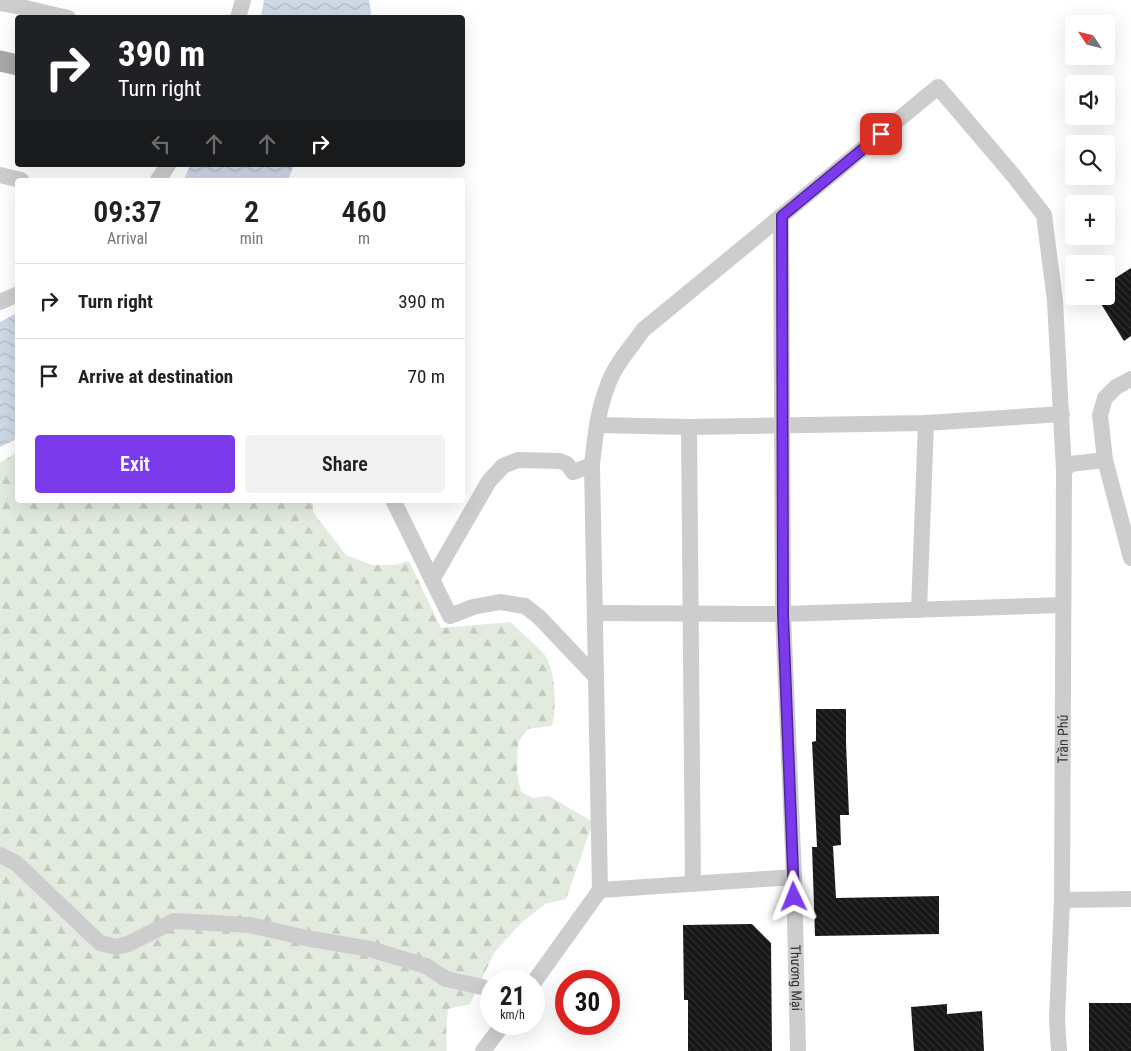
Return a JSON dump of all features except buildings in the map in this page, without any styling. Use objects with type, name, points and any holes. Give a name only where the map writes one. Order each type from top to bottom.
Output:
[{"type":"main road","points":[[0,47],[15,50]]},
{"type":"main road","points":[[0,61],[15,64]]},
{"type":"street","points":[[239,15],[243,0]]},
{"type":"street","points":[[0,3],[55,15]]},
{"type":"street","name":"Trần Phú","points":[[782,216],[938,87],[1014,175],[1044,215],[1054,301],[1064,471],[1062,900],[1056,1019],[1059,1051]]},
{"type":"street","points":[[159,178],[167,167]]},
{"type":"street","points":[[0,175],[15,179]]},
{"type":"street","points":[[543,970],[600,890],[592,465],[597,425],[609,380],[643,330],[782,216]]},
{"type":"street","name":"Thương Mại","points":[[782,216],[783,614],[794,877],[798,1051]]},
{"type":"street","points":[[0,302],[15,295]]},
{"type":"street","points":[[1131,379],[1116,387],[1106,398],[1100,415],[1105,460],[1131,558]]},
{"type":"street","points":[[597,425],[689,427],[783,426],[926,422],[1062,414]]},
{"type":"street","points":[[919,610],[926,422]]},
{"type":"street","points":[[689,427],[693,884]]},
{"type":"street","points":[[432,580],[489,481],[502,466],[518,460],[560,461],[567,464],[574,472],[592,465]]},
{"type":"street","points":[[1064,471],[1070,464],[1105,460]]},
{"type":"street","points":[[394,503],[450,616],[473,607],[500,602],[525,606],[539,617],[596,677]]},
{"type":"street","points":[[595,613],[783,614],[1063,605]]},
{"type":"street","points":[[0,855],[16,864],[100,943],[116,947],[128,944],[174,921],[250,925],[311,939],[370,949],[426,966],[446,979],[480,987]]},
{"type":"street","points":[[600,890],[794,877]]},
{"type":"street","points":[[1062,900],[1131,899]]},
{"type":"street","points":[[483,1051],[495,1035]]},
{"type":"green space","points":[[15,453],[15,503],[313,503],[313,512],[346,555],[372,565],[395,565],[409,561],[441,628],[510,622],[544,654],[551,669],[553,679],[554,719],[552,726],[527,729],[518,743],[517,773],[521,792],[533,798],[549,796],[593,822],[566,899],[545,904],[520,924],[494,953],[486,970],[480,970],[480,983],[470,1004],[448,1009],[447,1051],[0,1051],[0,463]]},
{"type":"water","points":[[264,0],[369,0],[371,13],[371,15],[261,15]]},
{"type":"water","points":[[189,167],[293,167],[289,178],[185,178]]},
{"type":"water","points":[[15,314],[15,440],[0,447],[0,322]]},
{"type":"route","points":[[794,897],[783,614],[782,216],[881,134]]}]
